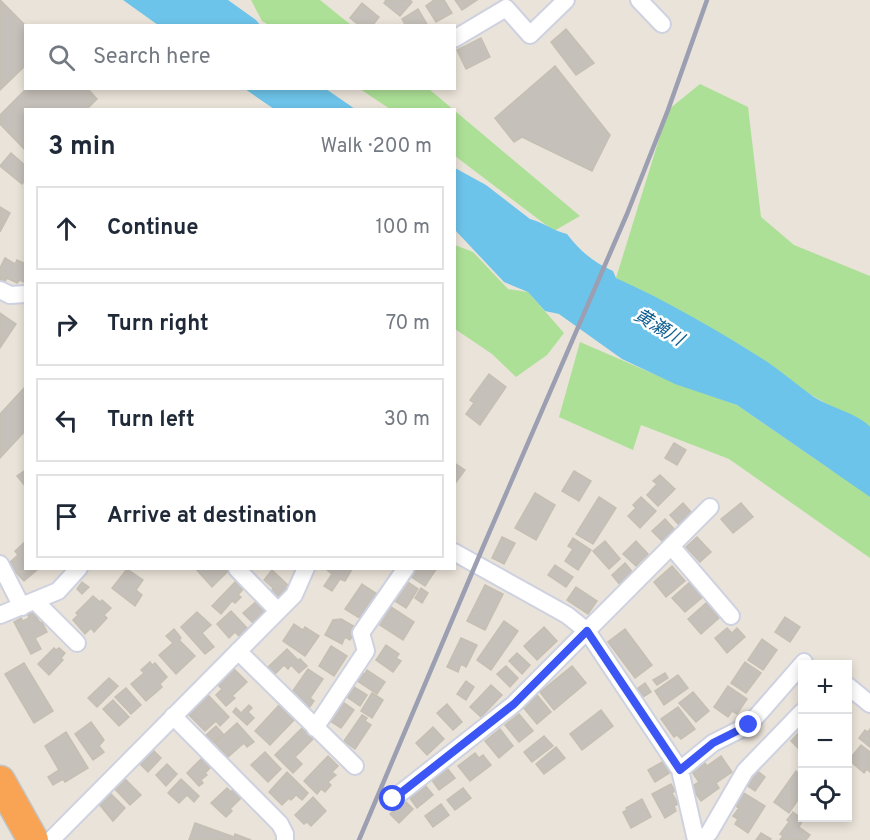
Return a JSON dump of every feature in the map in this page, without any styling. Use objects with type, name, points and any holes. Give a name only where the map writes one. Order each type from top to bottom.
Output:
[{"type":"highway","points":[[0,781],[33,840]]},
{"type":"street","points":[[456,38],[501,4],[530,35],[566,0]]},
{"type":"street","points":[[639,0],[662,24]]},
{"type":"street","points":[[0,290],[10,295],[24,294]]},
{"type":"street","points":[[393,799],[514,704],[710,507]]},
{"type":"street","points":[[671,546],[731,616]]},
{"type":"street","points":[[456,553],[567,615],[587,631],[680,770],[696,840]]},
{"type":"street","points":[[0,564],[29,604],[77,643]]},
{"type":"street","points":[[0,615],[58,591],[77,570]]},
{"type":"street","points":[[238,570],[278,610]]},
{"type":"street","points":[[51,840],[294,595],[305,570]]},
{"type":"street","points":[[315,728],[366,651],[362,633],[405,570]]},
{"type":"street","points":[[238,651],[355,766]]},
{"type":"street","points":[[680,770],[713,743],[749,725],[798,669]]},
{"type":"street","points":[[852,689],[870,704]]},
{"type":"street","points":[[701,840],[709,833],[746,771],[800,714]]},
{"type":"street","points":[[173,716],[280,824],[285,840]]},
{"type":"green space","points":[[251,0],[320,0],[350,24],[267,24],[262,21]]},
{"type":"green space","points":[[700,84],[748,107],[761,217],[794,245],[870,276],[870,430],[616,278],[668,110]]},
{"type":"green space","points":[[362,90],[430,90],[452,108],[388,108]]},
{"type":"green space","points":[[456,112],[580,216],[554,231],[456,157]]},
{"type":"green space","points":[[456,245],[473,252],[508,289],[528,292],[564,333],[547,355],[516,377],[492,354],[456,330]]},
{"type":"green space","points":[[580,342],[670,381],[737,405],[831,470],[870,491],[870,558],[729,459],[641,425],[633,450],[559,417]]},
{"type":"water","points":[[123,0],[228,0],[259,24],[157,24]]},
{"type":"water","points":[[246,90],[327,90],[354,108],[273,108]]},
{"type":"water","name":"黄瀬川","points":[[456,169],[486,185],[530,219],[567,234],[587,256],[613,271],[616,278],[713,329],[769,363],[814,397],[866,423],[870,427],[870,497],[737,405],[675,384],[622,359],[559,314],[545,311],[528,292],[504,282],[456,231]]},
{"type":"building","points":[[0,0],[24,24],[24,67],[0,90]]},
{"type":"building","points":[[386,0],[410,0],[412,2],[400,16],[384,3]]},
{"type":"building","points":[[434,0],[444,0],[452,13],[436,22],[426,6]]},
{"type":"building","points":[[455,0],[477,0],[462,10]]},
{"type":"building","points":[[362,3],[379,17],[374,24],[358,24],[350,18]]},
{"type":"building","points":[[418,9],[427,24],[405,24],[402,19]]},
{"type":"building","points":[[566,29],[594,63],[576,75],[551,42]]},
{"type":"building","points":[[481,38],[490,57],[466,69],[457,50]]},
{"type":"building","points":[[555,66],[610,135],[592,171],[522,137],[514,142],[495,118]]},
{"type":"building","points":[[25,90],[89,90],[97,99],[88,108],[24,108],[24,149],[0,124],[0,115]]},
{"type":"building","points":[[11,153],[24,164],[24,182],[22,184],[0,166]]},
{"type":"building","points":[[0,207],[10,213],[0,232]]},
{"type":"building","points":[[5,258],[15,264],[17,260],[24,263],[24,282],[20,280],[17,283],[7,278],[4,283],[0,280],[0,268]]},
{"type":"building","points":[[0,313],[16,324],[0,348]]},
{"type":"building","points":[[489,374],[506,387],[480,425],[466,414],[474,403],[470,400]]},
{"type":"building","points":[[24,388],[24,432],[0,458],[0,414]]},
{"type":"building","points":[[674,443],[686,450],[677,465],[665,458]]},
{"type":"building","points":[[456,464],[465,470],[456,482]]},
{"type":"building","points":[[24,471],[24,485],[17,476]]},
{"type":"building","points":[[574,471],[591,481],[579,501],[562,491]]},
{"type":"building","points":[[660,475],[675,489],[658,506],[647,495],[657,484],[653,481]]},
{"type":"building","points":[[535,493],[555,505],[536,540],[515,528]]},
{"type":"building","points":[[599,497],[616,508],[593,544],[576,534]]},
{"type":"building","points":[[641,497],[656,511],[640,528],[628,516],[636,508],[633,505]]},
{"type":"building","points":[[683,503],[692,513],[679,525],[670,515]]},
{"type":"building","points":[[741,503],[753,517],[733,533],[721,519]]},
{"type":"building","points":[[665,519],[675,530],[662,541],[652,531]]},
{"type":"building","points":[[502,537],[515,543],[504,564],[492,558]]},
{"type":"building","points":[[697,537],[711,552],[700,562],[686,547]]},
{"type":"building","points":[[573,538],[591,550],[578,570],[565,561],[573,549],[568,546]]},
{"type":"building","points":[[605,541],[620,559],[609,569],[593,551]]},
{"type":"building","points":[[636,541],[648,554],[636,566],[623,554]]},
{"type":"building","points":[[24,543],[24,570],[37,570],[24,581],[8,564],[18,555],[15,551]]},
{"type":"building","points":[[625,563],[634,574],[621,586],[612,575]]},
{"type":"building","points":[[555,565],[573,577],[566,587],[548,575]]},
{"type":"building","points":[[672,566],[685,581],[666,597],[654,582]]},
{"type":"building","points":[[126,570],[143,580],[136,590],[142,595],[135,606],[112,588]]},
{"type":"building","points":[[197,570],[229,570],[212,587]]},
{"type":"building","points":[[272,570],[290,587],[279,599],[271,592],[273,588],[264,580]]},
{"type":"building","points":[[327,570],[351,570],[345,581],[340,579],[332,591],[324,586],[332,574]]},
{"type":"building","points":[[414,570],[436,570],[425,586],[410,576]]},
{"type":"building","points":[[236,581],[244,588],[238,595],[241,597],[235,603],[232,601],[221,614],[212,606]]},
{"type":"building","points":[[82,582],[89,587],[82,594],[77,589]]},
{"type":"building","points":[[408,582],[418,589],[406,608],[395,601]]},
{"type":"building","points":[[690,582],[703,597],[685,612],[672,598]]},
{"type":"building","points":[[362,584],[377,594],[361,619],[345,609]]},
{"type":"building","points":[[485,585],[503,594],[485,630],[467,621]]},
{"type":"building","points":[[576,587],[597,601],[588,614],[567,600]]},
{"type":"building","points":[[421,588],[428,593],[422,603],[415,598]]},
{"type":"building","points":[[93,596],[111,608],[104,615],[107,618],[94,632],[91,628],[85,634],[73,620],[78,615],[76,613]]},
{"type":"building","points":[[258,600],[267,610],[253,623],[243,613]]},
{"type":"building","points":[[706,603],[719,618],[701,634],[688,619]]},
{"type":"building","points":[[391,607],[414,622],[403,640],[380,625]]},
{"type":"building","points":[[33,611],[47,632],[35,638],[41,649],[31,654],[14,622],[21,618],[23,621],[29,618],[28,615]]},
{"type":"building","points":[[231,611],[248,629],[240,637],[235,632],[229,638],[217,624]]},
{"type":"building","points":[[197,612],[211,625],[202,633],[214,647],[205,654],[181,627]]},
{"type":"building","points":[[785,617],[800,627],[790,642],[775,632]]},
{"type":"building","points":[[341,619],[357,628],[350,640],[345,637],[342,644],[325,635],[333,620]]},
{"type":"building","points":[[504,621],[518,631],[491,670],[477,660]]},
{"type":"building","points":[[294,624],[303,630],[305,627],[319,636],[305,656],[283,641]]},
{"type":"building","points":[[544,627],[557,641],[537,660],[524,646]]},
{"type":"building","points":[[727,628],[732,633],[737,628],[745,637],[727,653],[715,638]]},
{"type":"building","points":[[174,629],[181,638],[179,640],[195,656],[176,674],[159,655],[173,643],[166,636]]},
{"type":"building","points":[[625,629],[652,665],[635,678],[608,642]]},
{"type":"building","points":[[461,638],[477,645],[466,667],[461,664],[458,672],[447,667]]},
{"type":"building","points":[[762,639],[777,650],[763,670],[748,660]]},
{"type":"building","points":[[386,645],[399,654],[396,658],[401,661],[393,672],[376,660]]},
{"type":"building","points":[[331,646],[347,656],[334,676],[319,666]]},
{"type":"building","points":[[54,648],[56,650],[59,648],[65,653],[61,658],[63,660],[49,675],[38,664]]},
{"type":"building","points":[[287,649],[307,666],[299,673],[291,665],[288,669],[284,665],[275,674],[268,667]]},
{"type":"building","points":[[517,653],[530,665],[522,674],[509,661]]},
{"type":"building","points":[[150,662],[152,665],[155,663],[167,677],[160,684],[162,687],[146,701],[131,684],[144,673],[141,670]]},
{"type":"building","points":[[745,662],[761,673],[746,693],[731,683]]},
{"type":"building","points":[[24,663],[53,711],[34,723],[5,674]]},
{"type":"building","points":[[506,666],[518,678],[510,687],[497,674]]},
{"type":"building","points":[[572,666],[586,683],[554,710],[540,692]]},
{"type":"building","points":[[232,667],[247,682],[232,696],[235,698],[226,706],[216,695],[222,689],[216,683]]},
{"type":"building","points":[[308,669],[323,679],[310,698],[314,701],[309,708],[290,695]]},
{"type":"building","points":[[367,670],[385,682],[377,694],[356,680],[362,672],[365,674]]},
{"type":"building","points":[[665,673],[668,678],[657,685],[653,680]]},
{"type":"building","points":[[678,675],[688,688],[664,705],[655,691]]},
{"type":"building","points":[[109,678],[118,686],[97,707],[88,698]]},
{"type":"building","points":[[466,681],[474,687],[466,700],[457,694]]},
{"type":"building","points":[[645,683],[651,692],[643,697],[637,689]]},
{"type":"building","points":[[491,685],[502,695],[481,717],[470,707]]},
{"type":"building","points":[[728,686],[747,699],[737,714],[732,711],[728,717],[714,707]]},
{"type":"building","points":[[354,687],[367,695],[360,706],[347,697]]},
{"type":"building","points":[[126,688],[141,705],[131,714],[115,697]]},
{"type":"building","points":[[693,692],[709,711],[696,722],[679,703]]},
{"type":"building","points":[[372,693],[383,700],[372,718],[361,711]]},
{"type":"building","points":[[207,694],[229,717],[220,726],[216,721],[205,731],[187,713]]},
{"type":"building","points":[[537,695],[551,712],[537,724],[523,707]]},
{"type":"building","points":[[113,700],[129,717],[119,726],[103,709]]},
{"type":"building","points":[[343,702],[354,710],[341,728],[330,721]]},
{"type":"building","points":[[280,704],[295,719],[270,745],[255,731]]},
{"type":"building","points":[[447,704],[462,722],[453,730],[437,713]]},
{"type":"building","points":[[249,705],[252,708],[248,712],[254,718],[247,725],[233,712],[236,708],[241,713]]},
{"type":"building","points":[[678,707],[695,729],[681,739],[677,735],[674,737],[661,719]]},
{"type":"building","points":[[601,710],[613,726],[582,750],[570,734]]},
{"type":"building","points":[[519,714],[533,731],[519,742],[505,725]]},
{"type":"building","points":[[362,715],[371,725],[355,749],[344,741]]},
{"type":"building","points":[[91,722],[104,740],[99,746],[104,752],[93,760],[75,734]]},
{"type":"building","points":[[237,723],[254,742],[247,747],[244,743],[228,757],[215,743]]},
{"type":"building","points":[[216,726],[223,734],[213,743],[206,735]]},
{"type":"building","points":[[433,727],[444,739],[427,755],[416,743]]},
{"type":"building","points":[[302,728],[313,739],[295,757],[302,764],[293,773],[275,755]]},
{"type":"building","points":[[500,729],[513,746],[499,758],[485,741]]},
{"type":"building","points":[[870,729],[870,747],[859,738],[865,730],[868,732]]},
{"type":"building","points":[[66,732],[88,768],[65,782],[63,779],[53,785],[48,777],[59,770],[45,746]]},
{"type":"building","points":[[798,733],[798,748],[791,741]]},
{"type":"building","points":[[544,736],[553,746],[532,762],[524,752]]},
{"type":"building","points":[[861,745],[870,752],[870,772],[867,769],[864,773],[852,763],[852,756]]},
{"type":"building","points":[[556,747],[565,758],[544,774],[536,764]]},
{"type":"building","points":[[151,748],[161,758],[148,772],[138,762]]},
{"type":"building","points":[[265,752],[281,769],[268,782],[251,765]]},
{"type":"building","points":[[475,753],[479,758],[483,755],[491,765],[470,781],[458,766]]},
{"type":"building","points":[[328,756],[338,766],[332,772],[336,775],[328,782],[331,785],[325,792],[321,789],[317,794],[304,781]]},
{"type":"building","points":[[721,756],[732,772],[716,783],[719,788],[701,801],[691,787],[699,782],[692,772],[705,763],[707,766]]},
{"type":"building","points":[[202,758],[211,767],[205,773],[207,775],[201,780],[203,783],[199,786],[187,773]]},
{"type":"building","points":[[664,761],[671,772],[655,782],[648,770]]},
{"type":"building","points":[[167,764],[177,774],[166,786],[156,775]]},
{"type":"building","points":[[447,768],[455,778],[439,790],[431,779]]},
{"type":"building","points":[[755,769],[765,777],[755,791],[745,784]]},
{"type":"building","points":[[796,771],[798,773],[798,800],[789,813],[774,802]]},
{"type":"building","points":[[287,772],[308,793],[302,800],[296,795],[282,805],[269,792]]},
{"type":"building","points":[[124,778],[141,795],[130,805],[113,787]]},
{"type":"building","points":[[181,779],[199,796],[194,802],[187,795],[179,803],[168,793]]},
{"type":"building","points":[[671,784],[675,791],[672,793],[678,804],[674,806],[676,811],[665,818],[652,794]]},
{"type":"building","points":[[425,785],[433,795],[417,808],[409,797]]},
{"type":"building","points":[[227,788],[231,792],[234,788],[242,797],[230,809],[232,811],[226,817],[211,803]]},
{"type":"building","points":[[463,788],[471,798],[455,810],[447,800]]},
{"type":"building","points":[[742,792],[765,806],[748,833],[735,824],[738,819],[733,816],[739,808],[734,805]]},
{"type":"building","points":[[110,793],[125,808],[113,821],[99,804]]},
{"type":"building","points":[[313,797],[326,811],[311,826],[307,822],[304,824],[295,815]]},
{"type":"building","points":[[642,799],[651,817],[631,828],[623,812]]},
{"type":"building","points":[[404,800],[413,809],[399,823],[390,814]]},
{"type":"building","points":[[441,804],[449,815],[433,827],[425,816]]},
{"type":"building","points":[[793,812],[798,816],[798,822],[802,822],[799,827],[810,835],[806,840],[780,840],[783,836],[780,834],[789,822],[787,820]]},
{"type":"building","points":[[195,823],[234,837],[235,834],[251,840],[189,840]]},
{"type":"building","points":[[761,833],[771,839],[756,840]]},
{"type":"railway","points":[[359,840],[627,214],[668,110],[707,0]]},
{"type":"route","points":[[393,799],[514,704],[587,631],[680,770],[713,743],[749,725]]}]
